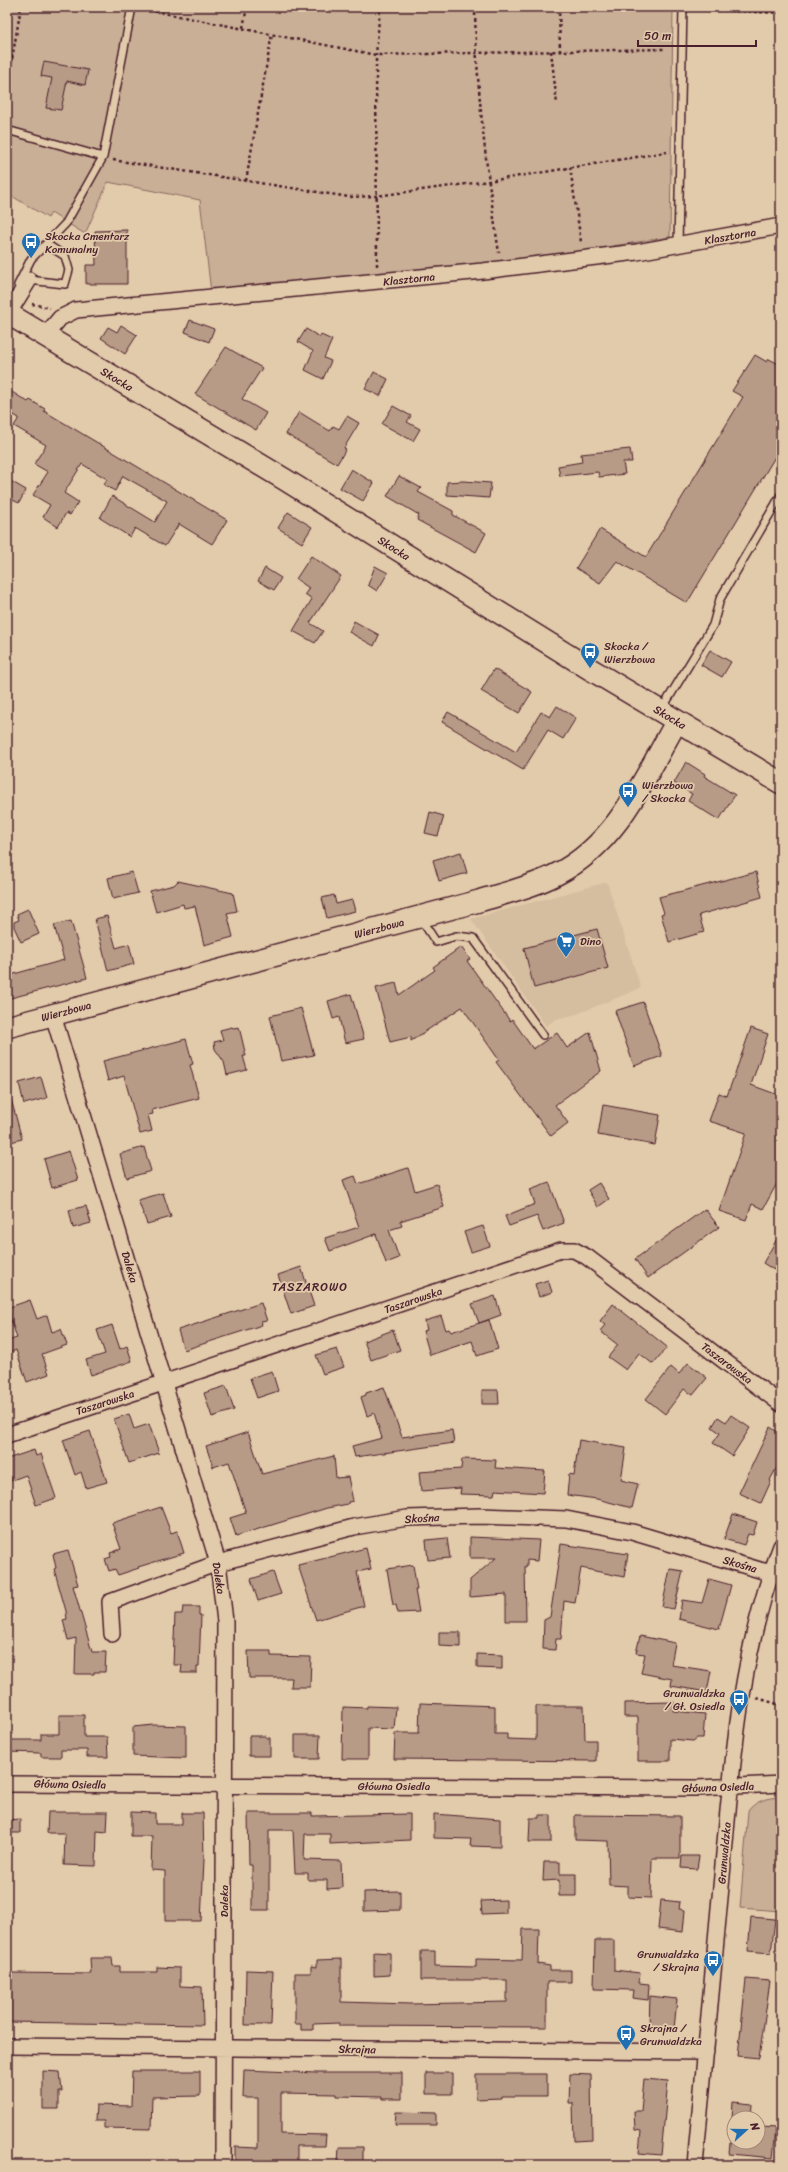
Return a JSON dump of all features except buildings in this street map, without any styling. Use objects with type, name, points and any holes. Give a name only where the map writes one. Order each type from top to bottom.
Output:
[{"type":"street","name":"Klasztorna","points":[[45,336],[60,318],[76,310],[483,271],[637,252],[781,226]]},
{"type":"street","points":[[7,311],[29,280]]},
{"type":"street","name":"Skocka","points":[[7,311],[45,336],[284,480],[668,716],[781,783]]},
{"type":"street","name":"Wierzbowa","points":[[7,1027],[420,917],[522,888],[556,875],[578,862],[608,835],[628,808],[668,716]]},
{"type":"street","name":"Daleka","points":[[53,1015],[218,1563],[225,1621],[223,2165]]},
{"type":"street","name":"Taszarowska","points":[[7,1435],[561,1250],[574,1250],[593,1262],[781,1404]]},
{"type":"street","name":"Skośna","points":[[112,1634],[110,1602],[218,1563],[354,1527],[407,1518],[480,1516],[566,1519],[624,1531],[770,1573]]},
{"type":"street","name":"Grunwaldzka","points":[[695,2165],[730,1788],[744,1681],[770,1573],[781,1546]]},
{"type":"street","name":"Główna Osiedla","points":[[7,1784],[730,1788],[781,1784]]},
{"type":"street","name":"Skrajna","points":[[7,2046],[706,2052]]},
{"type":"lane","points":[[7,311],[31,259],[66,223],[103,157],[132,7]]},
{"type":"lane","points":[[678,245],[683,8]]},
{"type":"lane","points":[[7,130],[103,157]]},
{"type":"lane","points":[[29,280],[65,284],[69,270],[65,256],[46,244]]},
{"type":"lane","points":[[668,716],[713,625],[720,599],[781,495]]},
{"type":"lane","points":[[420,917],[436,942],[456,936],[473,938],[543,1036]]},
{"type":"path","points":[[7,88],[21,7]]},
{"type":"path","points":[[243,28],[247,7]]},
{"type":"path","points":[[377,282],[376,54],[380,7]]},
{"type":"path","points":[[475,7],[476,53],[489,181],[499,253]]},
{"type":"path","points":[[559,7],[560,51]]},
{"type":"path","points":[[140,8],[376,54],[664,49]]},
{"type":"path","points":[[683,8],[781,13]]},
{"type":"path","points":[[246,181],[272,34]]},
{"type":"path","points":[[551,51],[557,104]]},
{"type":"path","points":[[103,157],[118,162],[350,197],[376,196],[489,181],[667,152]]},
{"type":"path","points":[[570,167],[581,242]]},
{"type":"path","points":[[30,304],[51,308],[60,318]]},
{"type":"path","points":[[757,1698],[781,1705]]},
{"type":"shaded area","points":[[7,7],[673,7],[670,237],[498,264],[211,292],[200,200],[108,182],[85,234],[51,213],[48,218],[7,193]]},
{"type":"shaded area","points":[[607,882],[641,988],[577,1014],[556,1019],[546,1026],[471,919]]},
{"type":"shaded area","points":[[781,1797],[781,1911],[740,1908],[748,1811],[755,1804],[763,1800]]},
{"type":"place","name":"Skocka Cmentarz Komunalny","points":[[31,259]]},
{"type":"place","name":"Skocka / Wierzbowa","points":[[590,669]]},
{"type":"place","name":"Wierzbowa / Skocka","points":[[628,808]]},
{"type":"place","name":"Dino","points":[[566,958]]},
{"type":"place","name":"Grunwaldzka / Gł. Osiedla","points":[[739,1716]]},
{"type":"place","name":"Grunwaldzka / Skrajna","points":[[713,1977]]},
{"type":"place","name":"Skrajna / Grunwaldzka","points":[[626,2051]]},
{"type":"district","name":"TASZAROWO","points":[[310,1287]]}]
